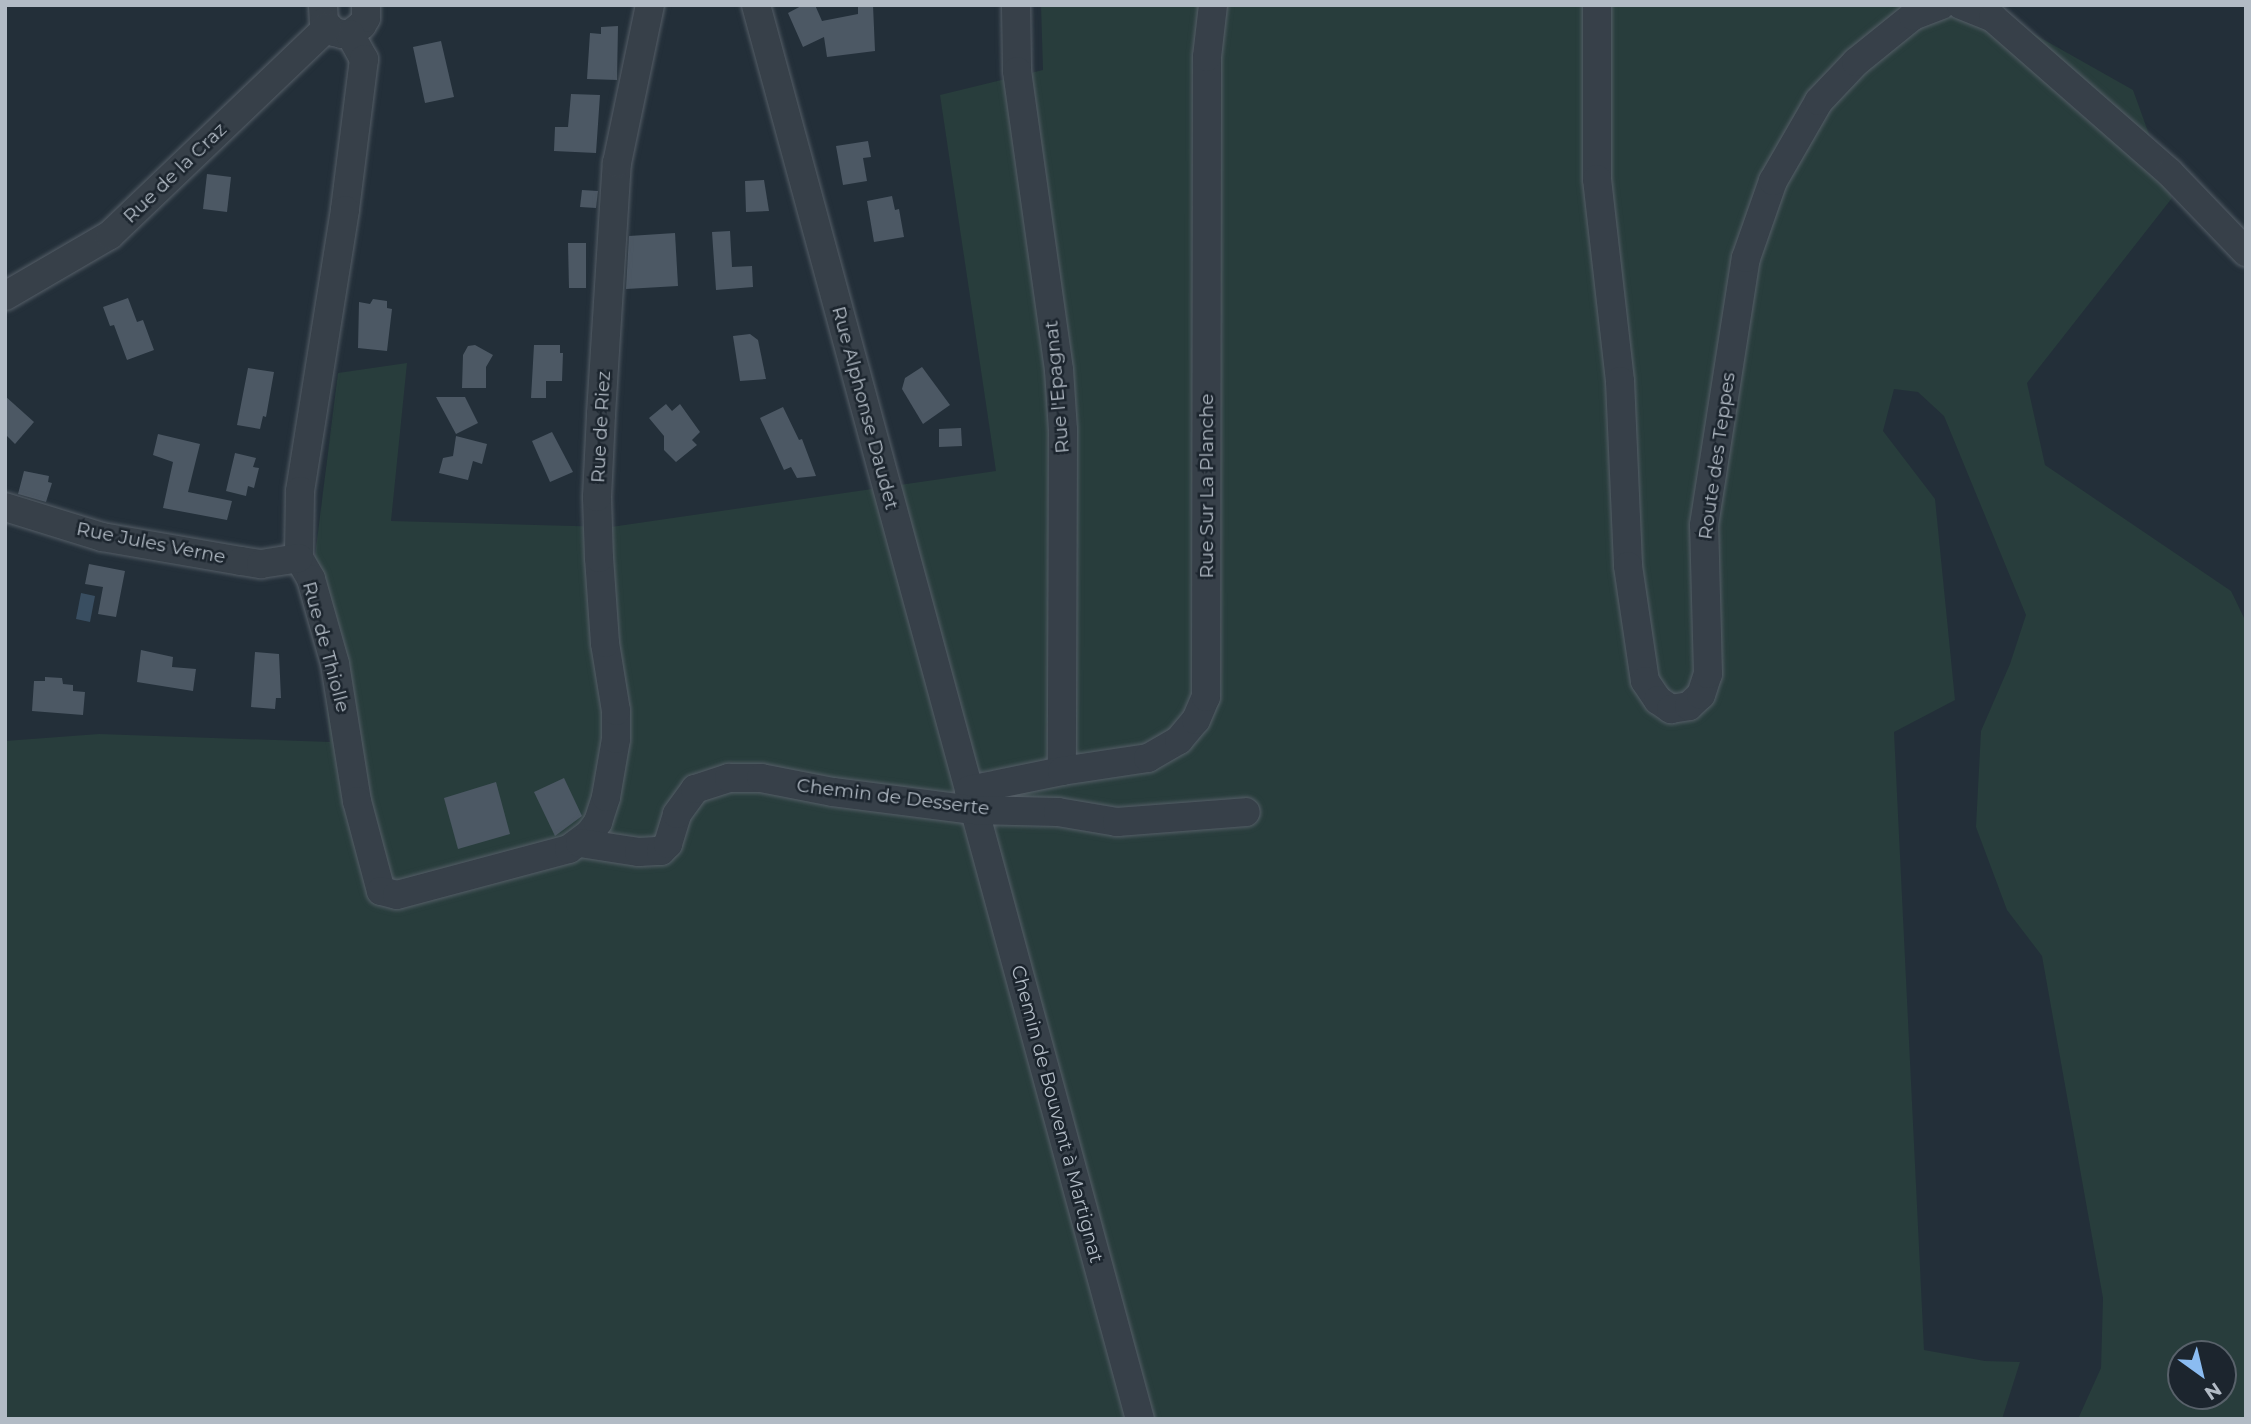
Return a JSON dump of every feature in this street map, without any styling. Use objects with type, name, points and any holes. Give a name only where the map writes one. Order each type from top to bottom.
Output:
[{"type":"street","name":"Rue de la Craz","points":[[5,296],[110,235],[327,16],[362,25],[366,18],[366,5]]},
{"type":"street","name":"Rue de Riez","points":[[580,843],[598,822],[606,797],[616,738],[616,710],[605,643],[599,558],[599,470],[617,163],[650,5]]},
{"type":"street","name":"Rue Alphonse Daudet","points":[[755,5],[972,800]]},
{"type":"street","name":"Rue l'Epagnat","points":[[1016,5],[1017,71],[1059,370],[1063,430],[1062,771]]},
{"type":"street","name":"Rue Sur La Planche","points":[[972,800],[1062,771],[1148,758],[1179,740],[1196,720],[1206,698],[1207,57],[1213,5]]},
{"type":"street","name":"Route des Teppes","points":[[1597,5],[1597,179],[1620,381],[1628,566],[1645,681],[1658,700],[1671,709],[1689,706],[1701,695],[1708,674],[1704,525],[1746,258],[1773,181],[1819,101],[1856,62],[1913,16],[1941,5]]},
{"type":"street","points":[[1961,5],[1993,18],[2170,173],[2246,252]]},
{"type":"street","name":"Rue de Thiolle","points":[[327,16],[364,59],[345,210],[300,491],[299,558],[311,579],[335,664],[357,801],[381,891],[389,895],[410,892],[559,854],[580,843]]},
{"type":"street","name":"Rue Jules Verne","points":[[5,507],[102,537],[261,564],[299,558]]},
{"type":"street","name":"Chemin de Desserte","points":[[580,843],[639,852],[661,851],[668,844],[677,814],[695,789],[729,778],[761,778],[833,792],[972,800],[1117,822],[1246,812]]},
{"type":"street","name":"Chemin de Bouvent à Martignat","points":[[972,800],[1140,1419]]},
{"type":"green space","points":[[1041,5],[1990,5],[1991,10],[2133,90],[2172,198],[2027,383],[2045,465],[2231,591],[2246,622],[2246,1419],[2078,1419],[2101,1368],[2103,1298],[2042,956],[2007,910],[1976,827],[1981,731],[2010,664],[2026,615],[1944,416],[1918,392],[1894,389],[1883,431],[1935,499],[1955,700],[1894,732],[1924,1350],[1985,1361],[2020,1362],[2002,1419],[5,1419],[5,741],[99,734],[330,742],[314,564],[338,373],[407,363],[391,521],[611,527],[996,471],[940,95],[1043,70]]},
{"type":"water","points":[[81,593],[95,596],[90,622],[76,619]]},
{"type":"building","points":[[803,5],[815,5],[822,21],[858,14],[858,5],[873,5],[875,51],[827,57],[824,37],[803,47],[788,13]]},
{"type":"building","points":[[618,26],[617,80],[587,79],[590,33],[601,34],[601,27]]},
{"type":"building","points":[[441,41],[454,97],[425,103],[413,47]]},
{"type":"building","points":[[571,94],[600,95],[596,153],[554,151],[555,127],[568,127]]},
{"type":"building","points":[[868,141],[871,157],[863,158],[867,181],[843,185],[836,146]]},
{"type":"building","points":[[207,174],[231,177],[227,212],[203,209]]},
{"type":"building","points":[[764,180],[769,211],[746,212],[745,181]]},
{"type":"building","points":[[582,190],[598,191],[596,208],[580,207]]},
{"type":"building","points":[[892,196],[895,210],[899,209],[904,237],[874,242],[867,201]]},
{"type":"building","points":[[730,231],[732,267],[752,266],[753,287],[716,290],[712,232]]},
{"type":"building","points":[[675,233],[678,286],[626,289],[629,236]]},
{"type":"building","points":[[568,243],[586,243],[586,288],[569,288]]},
{"type":"building","points":[[128,298],[137,322],[143,320],[154,350],[127,360],[114,325],[110,326],[103,307]]},
{"type":"building","points":[[373,299],[387,301],[387,308],[392,309],[387,351],[358,348],[359,302],[370,304]]},
{"type":"building","points":[[750,334],[758,340],[766,379],[740,381],[733,336]]},
{"type":"building","points":[[475,345],[493,355],[486,367],[486,388],[462,388],[463,355],[468,346]]},
{"type":"building","points":[[534,345],[560,345],[560,353],[563,353],[562,381],[546,381],[546,398],[531,398]]},
{"type":"building","points":[[922,367],[950,405],[923,424],[902,389],[905,378]]},
{"type":"building","points":[[248,368],[274,372],[266,417],[263,416],[260,429],[237,425]]},
{"type":"building","points":[[5,396],[34,422],[15,444],[5,434]]},
{"type":"building","points":[[436,397],[465,397],[478,423],[456,434]]},
{"type":"building","points":[[666,404],[672,411],[680,404],[700,432],[692,440],[697,445],[676,462],[664,450],[664,436],[649,418]]},
{"type":"building","points":[[783,407],[799,440],[802,439],[816,476],[797,478],[791,467],[784,470],[760,418]]},
{"type":"building","points":[[961,428],[962,446],[939,447],[939,429]]},
{"type":"building","points":[[552,432],[573,472],[550,482],[532,441]]},
{"type":"building","points":[[158,434],[200,444],[188,492],[232,501],[227,520],[163,508],[173,462],[153,455]]},
{"type":"building","points":[[456,436],[487,444],[482,464],[473,461],[468,480],[439,473],[443,458],[453,456]]},
{"type":"building","points":[[235,453],[256,458],[253,467],[259,468],[254,488],[248,486],[246,496],[226,491]]},
{"type":"building","points":[[24,471],[49,476],[48,482],[52,483],[46,502],[18,494]]},
{"type":"building","points":[[89,564],[125,571],[116,617],[98,614],[103,587],[85,584]]},
{"type":"building","points":[[141,650],[173,657],[172,667],[196,669],[193,691],[137,682]]},
{"type":"building","points":[[255,652],[279,654],[281,698],[276,698],[275,709],[251,707]]},
{"type":"building","points":[[45,677],[62,678],[63,684],[73,685],[73,691],[85,692],[83,715],[32,711],[34,681],[45,681]]},
{"type":"building","points":[[564,778],[582,816],[555,836],[534,792]]},
{"type":"building","points":[[496,782],[510,834],[458,849],[444,798]]}]
